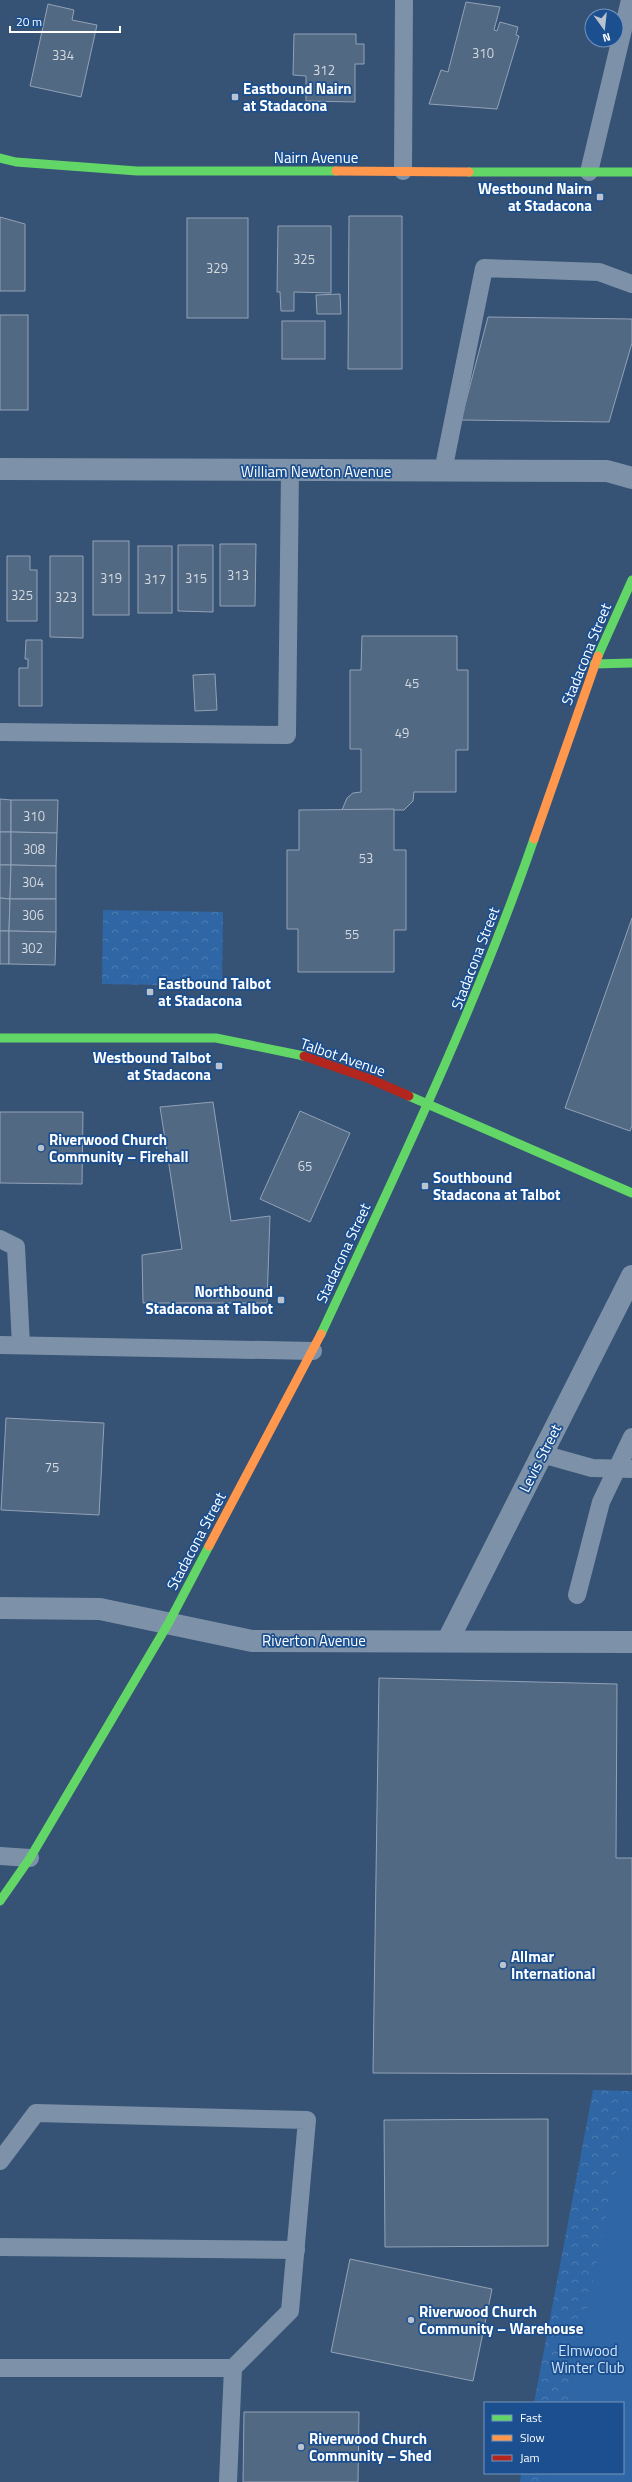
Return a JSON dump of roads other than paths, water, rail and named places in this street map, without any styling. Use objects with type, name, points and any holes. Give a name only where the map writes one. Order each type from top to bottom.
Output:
[{"type":"main road","name":"Nairn Avenue","points":[[0,158],[16,162],[137,171],[630,173]]},
{"type":"main road","name":"Stadacona Street","points":[[0,1901],[30,1858],[168,1624],[313,1351],[428,1106],[467,1016],[518,885],[594,664],[632,580]]},
{"type":"main road","points":[[594,664],[632,663]]},
{"type":"main road","name":"Talbot Avenue","points":[[0,1038],[216,1038],[309,1057],[370,1079],[428,1106],[632,1193]]},
{"type":"street","name":"William Newton Avenue","points":[[0,468],[290,471],[607,471],[632,478]]},
{"type":"street","name":"Levis Street","points":[[448,1640],[632,1276]]},
{"type":"street","name":"Riverton Avenue","points":[[0,1608],[100,1609],[252,1641],[448,1640],[632,1642]]},
{"type":"lane","points":[[403,171],[404,0]]},
{"type":"lane","points":[[589,172],[630,0]]},
{"type":"lane","points":[[443,471],[484,268],[599,272],[632,284]]},
{"type":"lane","points":[[0,732],[287,735],[290,471]]},
{"type":"lane","points":[[0,1238],[16,1247],[21,1345]]},
{"type":"lane","points":[[0,1345],[313,1351]]},
{"type":"lane","points":[[577,1595],[601,1502],[624,1469],[632,1437]]},
{"type":"lane","points":[[542,1454],[592,1468],[624,1469]]},
{"type":"lane","points":[[0,1856],[30,1858]]},
{"type":"lane","points":[[0,2161],[36,2114],[307,2120],[290,2311],[233,2368],[228,2482]]},
{"type":"lane","points":[[0,2247],[296,2250]]},
{"type":"lane","points":[[0,2368],[233,2368]]},
{"type":"place","name":"Eastbound Nairn at Stadacona","points":[[235,97]]},
{"type":"place","name":"Westbound Nairn at Stadacona","points":[[600,197]]},
{"type":"place","name":"Eastbound Talbot at Stadacona","points":[[150,992]]},
{"type":"place","name":"Westbound Talbot at Stadacona","points":[[219,1066]]},
{"type":"place","name":"Riverwood Church Community – Firehall","points":[[41,1148]]},
{"type":"place","name":"Southbound Stadacona at Talbot","points":[[425,1186]]},
{"type":"place","name":"Northbound Stadacona at Talbot","points":[[281,1300]]},
{"type":"place","name":"Allmar International","points":[[503,1965]]},
{"type":"place","name":"Riverwood Church Community – Warehouse","points":[[411,2320]]},
{"type":"place","name":"Riverwood Church Community – Shed","points":[[301,2447]]},
{"type":"park label","name":"Elmwood Winter Club","points":[[588,2358]]}]
